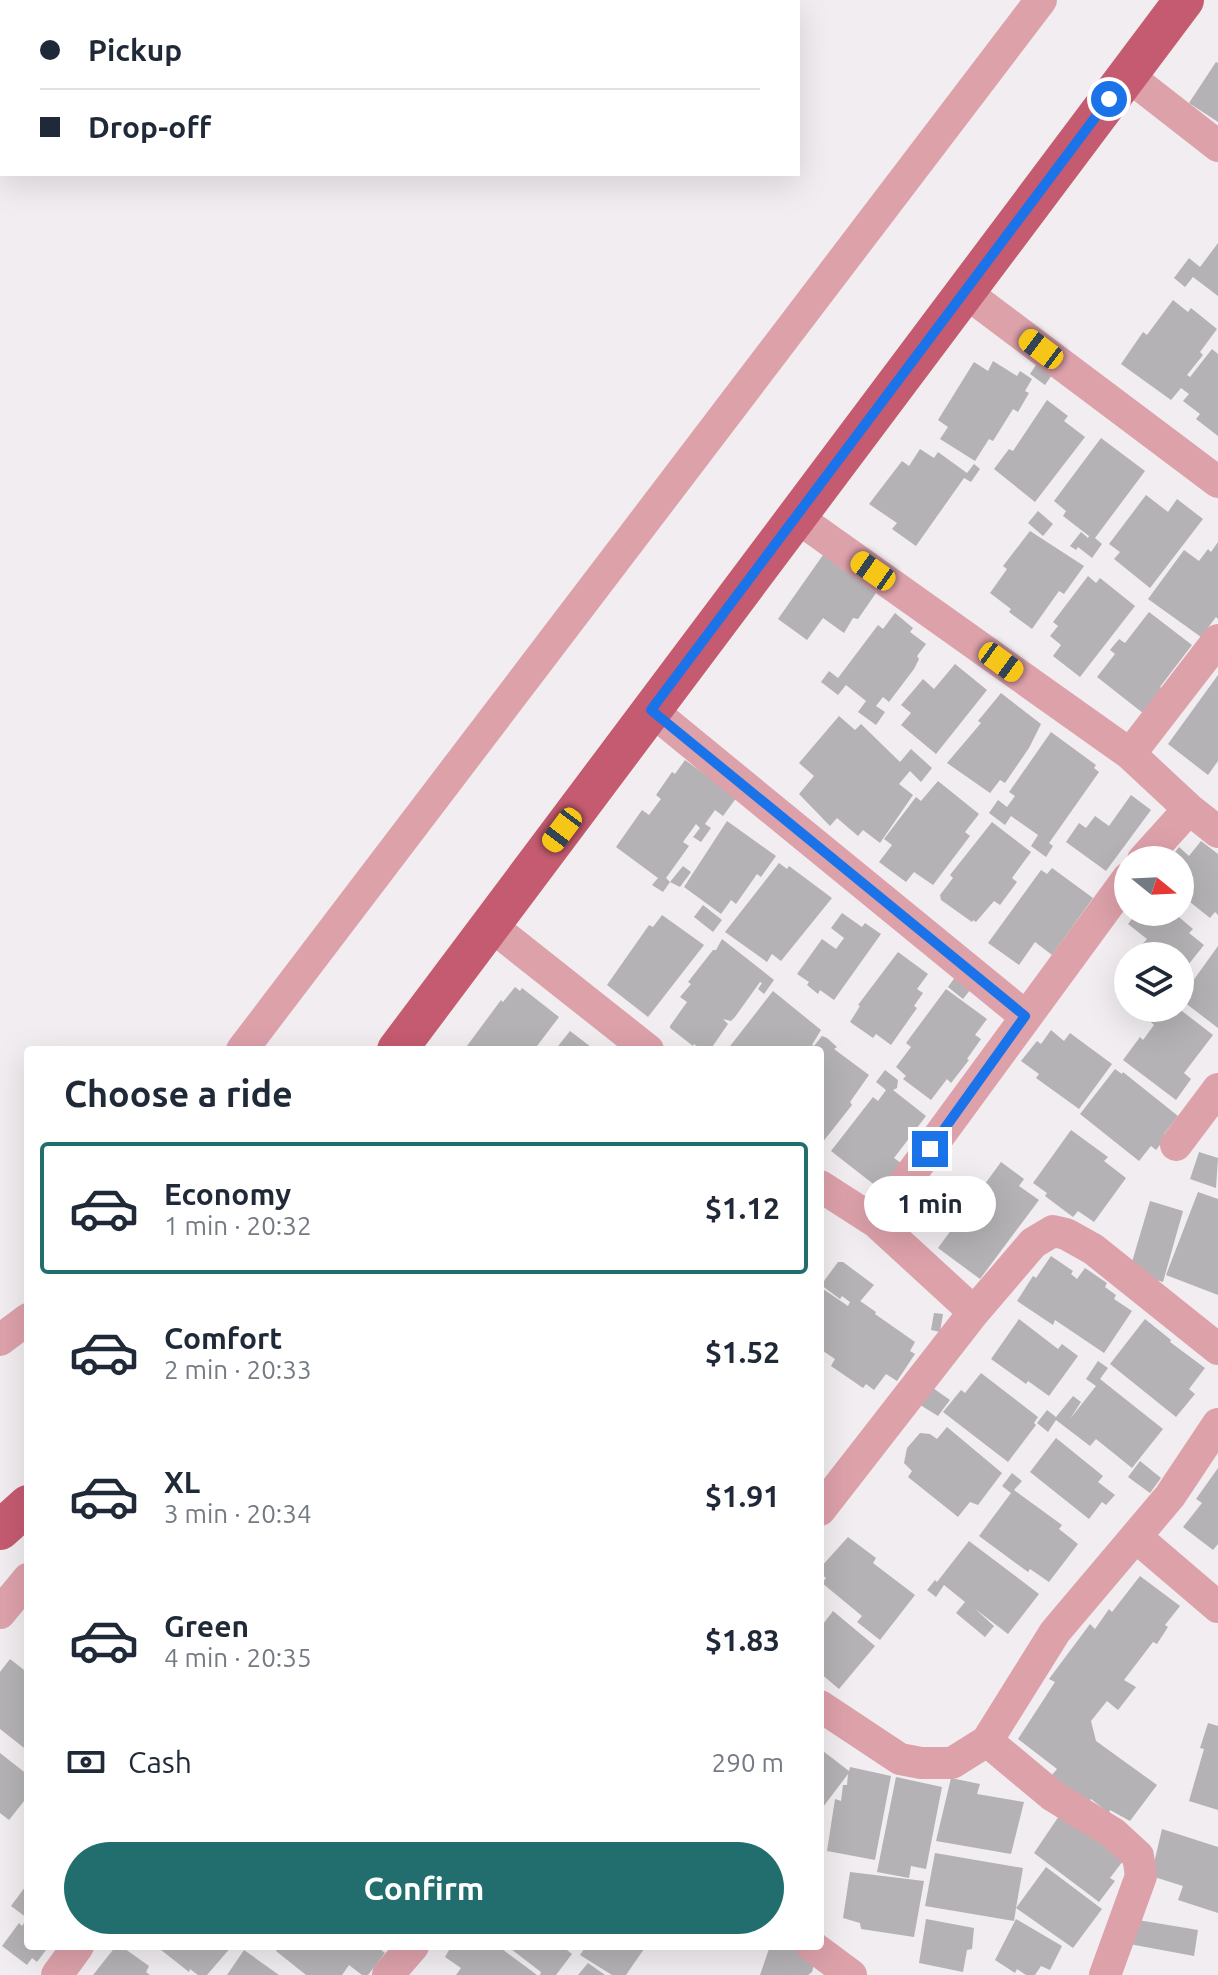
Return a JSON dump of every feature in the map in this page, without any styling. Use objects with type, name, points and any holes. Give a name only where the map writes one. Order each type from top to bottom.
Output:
[{"type":"main road","points":[[400,1046],[1184,0]]},
{"type":"main road","points":[[0,1530],[24,1509]]},
{"type":"street","points":[[245,1046],[1041,0]]},
{"type":"street","points":[[1127,75],[1218,146]]},
{"type":"street","points":[[965,292],[1218,482]]},
{"type":"street","points":[[795,516],[1130,754],[1218,832]]},
{"type":"street","points":[[1130,754],[1218,640]]},
{"type":"street","points":[[651,710],[1025,1016]]},
{"type":"street","points":[[1156,846],[1189,809]]},
{"type":"street","points":[[876,1222],[1114,897]]},
{"type":"street","points":[[490,925],[643,1046]]},
{"type":"street","points":[[1176,1145],[1218,1089]]},
{"type":"street","points":[[824,1189],[876,1222],[974,1312]]},
{"type":"street","points":[[824,1505],[974,1312],[1033,1243],[1053,1231],[1066,1234],[1093,1249],[1218,1349]]},
{"type":"street","points":[[0,1340],[24,1322]]},
{"type":"street","points":[[824,1709],[900,1759],[952,1763],[987,1741],[1055,1632],[1170,1496],[1218,1424]]},
{"type":"street","points":[[1136,1537],[1218,1607]]},
{"type":"street","points":[[0,1613],[24,1584]]},
{"type":"street","points":[[987,1741],[1053,1796],[1113,1833],[1138,1856],[1141,1876],[1105,1975]]},
{"type":"street","points":[[57,1975],[75,1950]]},
{"type":"street","points":[[388,1975],[410,1950]]},
{"type":"street","points":[[817,1950],[851,1975]]},
{"type":"building","points":[[1218,63],[1218,122],[1189,103]]},
{"type":"building","points":[[1218,243],[1218,296],[1193,277],[1185,287],[1174,278],[1189,258],[1200,267]]},
{"type":"building","points":[[1173,300],[1188,312],[1191,308],[1217,329],[1200,352],[1203,355],[1187,375],[1190,377],[1212,349],[1218,354],[1218,436],[1196,419],[1200,414],[1183,401],[1189,394],[1181,388],[1171,400],[1121,364],[1143,332],[1147,335]]},
{"type":"building","points":[[993,361],[1017,376],[1020,371],[1032,379],[1025,391],[1029,393],[1018,412],[1013,409],[993,441],[989,439],[975,461],[940,439],[948,427],[938,420],[974,362],[988,371]]},
{"type":"building","points":[[1038,362],[1054,372],[1045,385],[1030,374]]},
{"type":"building","points":[[1047,400],[1068,416],[1064,421],[1085,437],[1035,502],[994,469],[1009,449],[1013,451]]},
{"type":"building","points":[[1101,438],[1145,471],[1095,538],[1102,544],[1092,558],[1078,547],[1076,550],[1070,546],[1081,532],[1089,536],[1063,516],[1066,511],[1054,501]]},
{"type":"building","points":[[920,449],[934,458],[938,452],[967,473],[974,464],[980,469],[971,482],[964,478],[916,546],[892,529],[897,523],[869,504],[902,461],[909,466]]},
{"type":"building","points":[[1146,495],[1168,512],[1177,499],[1203,519],[1150,588],[1114,559],[1120,552],[1109,544]]},
{"type":"building","points":[[1038,511],[1053,524],[1043,536],[1028,523]]},
{"type":"building","points":[[1030,531],[1084,566],[1064,594],[1059,591],[1032,629],[990,593],[1007,569],[1003,566]]},
{"type":"building","points":[[1218,542],[1218,619],[1216,617],[1201,637],[1148,599],[1184,550],[1199,561]]},
{"type":"building","points":[[823,555],[876,593],[844,633],[823,618],[807,640],[778,619]]},
{"type":"building","points":[[1088,576],[1096,583],[1100,578],[1135,606],[1080,677],[1053,656],[1061,645],[1050,636],[1058,626],[1053,622]]},
{"type":"building","points":[[1149,612],[1192,645],[1160,687],[1170,695],[1148,717],[1097,677],[1115,654],[1110,650],[1119,639],[1125,643]]},
{"type":"building","points":[[895,613],[913,628],[910,632],[926,644],[917,656],[919,659],[914,669],[889,702],[883,697],[876,706],[885,712],[876,725],[858,712],[866,701],[846,685],[838,695],[821,682],[829,671],[838,678],[878,625],[883,629]]},
{"type":"building","points":[[955,664],[987,690],[936,754],[901,725],[911,713],[901,705],[923,679],[934,689]]},
{"type":"building","points":[[1218,675],[1218,761],[1208,775],[1168,744]]},
{"type":"building","points":[[1001,693],[1041,724],[1005,783],[1000,780],[990,793],[947,763],[981,723],[978,721]]},
{"type":"building","points":[[839,716],[855,730],[861,724],[900,762],[911,749],[932,768],[921,782],[910,771],[899,784],[913,795],[880,843],[863,830],[858,836],[837,818],[830,826],[799,794],[814,776],[799,763]]},
{"type":"building","points":[[1051,732],[1096,765],[1094,768],[1099,772],[1049,843],[1053,846],[1046,857],[1031,846],[1038,835],[1011,816],[1005,825],[989,813],[998,800],[1007,807],[1015,796],[1009,792]]},
{"type":"building","points":[[685,760],[737,797],[723,816],[715,810],[705,824],[711,828],[701,842],[693,837],[700,828],[696,824],[683,842],[689,846],[666,878],[670,882],[663,892],[652,885],[658,878],[616,847],[642,810],[649,815],[661,799],[656,795]]},
{"type":"building","points":[[938,781],[979,814],[965,832],[970,836],[933,885],[914,872],[906,882],[879,862],[892,845],[884,839],[916,797],[921,801]]},
{"type":"building","points":[[1131,795],[1151,810],[1124,846],[1114,846],[1114,860],[1106,871],[1066,842],[1079,823],[1086,828],[1095,816],[1109,826]]},
{"type":"building","points":[[727,821],[776,856],[761,877],[757,874],[736,904],[731,900],[721,914],[684,887]]},
{"type":"building","points":[[992,822],[1031,852],[1012,878],[1017,882],[1000,905],[994,901],[976,922],[972,922],[941,900],[940,895],[953,878],[950,875]]},
{"type":"building","points":[[1201,841],[1218,854],[1218,915],[1215,912],[1210,918],[1194,905],[1194,850]]},
{"type":"building","points":[[779,863],[787,869],[789,866],[832,898],[781,961],[772,954],[767,962],[725,932]]},
{"type":"building","points":[[683,866],[691,872],[680,887],[670,882]]},
{"type":"building","points":[[1052,868],[1093,898],[1052,955],[1035,942],[1019,965],[988,943],[1041,870],[1047,874]]},
{"type":"building","points":[[703,905],[722,920],[713,932],[694,917]]},
{"type":"building","points":[[842,913],[862,927],[865,923],[881,934],[834,1000],[820,990],[818,994],[807,985],[809,982],[797,974],[822,939],[836,949],[844,938],[831,928]]},
{"type":"building","points":[[662,915],[704,945],[648,1017],[607,985],[649,925],[653,927]]},
{"type":"building","points":[[1131,926],[1189,926],[1193,929],[1189,933],[1204,945],[1194,958],[1194,942],[1145,942],[1147,939]]},
{"type":"building","points":[[722,939],[774,980],[764,994],[758,989],[760,982],[731,1021],[723,1019],[728,1024],[713,1046],[693,1046],[670,1026],[687,1002],[680,997],[691,984],[688,982]]},
{"type":"building","points":[[1218,946],[1218,1028],[1194,1010],[1194,979]]},
{"type":"building","points":[[898,952],[928,974],[917,989],[923,993],[914,1006],[917,1008],[891,1045],[876,1034],[873,1038],[850,1022],[858,1005]]},
{"type":"building","points":[[958,973],[974,985],[963,999],[948,987]]},
{"type":"building","points":[[515,987],[520,991],[522,988],[559,1017],[537,1046],[467,1046],[501,1000],[503,1002]]},
{"type":"building","points":[[946,989],[987,1019],[975,1035],[981,1039],[969,1060],[951,1083],[947,1079],[931,1100],[903,1079],[906,1076],[896,1067],[911,1047],[906,1043]]},
{"type":"building","points":[[773,991],[821,1030],[814,1046],[730,1046]]},
{"type":"building","points":[[1194,1020],[1213,1035],[1184,1073],[1191,1079],[1176,1100],[1123,1060],[1140,1037],[1143,1040],[1154,1025],[1151,1022]]},
{"type":"building","points":[[1051,1030],[1064,1041],[1070,1033],[1112,1064],[1079,1109],[1036,1078],[1039,1074],[1021,1061],[1037,1041],[1041,1044]]},
{"type":"building","points":[[570,1031],[590,1046],[558,1046]]},
{"type":"building","points":[[822,1036],[869,1075],[850,1102],[852,1105],[824,1140],[824,1046],[814,1046]]},
{"type":"building","points":[[1115,1069],[1178,1116],[1156,1150],[1151,1146],[1139,1161],[1080,1114]]},
{"type":"building","points":[[885,1070],[898,1080],[897,1088],[893,1090],[926,1116],[894,1158],[901,1163],[881,1190],[831,1151],[873,1097],[878,1101],[886,1090],[876,1082]]},
{"type":"building","points":[[1071,1130],[1108,1157],[1104,1161],[1126,1178],[1094,1222],[1078,1211],[1073,1217],[1033,1183]]},
{"type":"building","points":[[1199,1152],[1218,1158],[1216,1188],[1190,1179]]},
{"type":"building","points":[[1001,1162],[1024,1179],[1019,1186],[1039,1200],[980,1279],[938,1248]]},
{"type":"building","points":[[1198,1192],[1218,1199],[1218,1295],[1166,1275]]},
{"type":"building","points":[[1150,1201],[1183,1211],[1163,1282],[1129,1272]]},
{"type":"building","points":[[1051,1256],[1073,1271],[1071,1274],[1077,1279],[1085,1268],[1107,1283],[1105,1287],[1116,1295],[1114,1299],[1132,1311],[1104,1353],[1055,1320],[1053,1325],[1017,1301]]},
{"type":"building","points":[[838,1262],[843,1262],[874,1285],[860,1301],[915,1342],[910,1351],[915,1354],[897,1381],[886,1374],[874,1390],[866,1384],[863,1388],[831,1366],[835,1359],[824,1352],[824,1290],[848,1306],[850,1302],[824,1287],[824,1281]]},
{"type":"building","points":[[934,1313],[943,1314],[940,1332],[931,1330]]},
{"type":"building","points":[[1019,1319],[1058,1349],[1062,1344],[1078,1356],[1049,1396],[991,1359]]},
{"type":"building","points":[[1145,1319],[1205,1368],[1189,1389],[1195,1394],[1176,1417],[1110,1364]]},
{"type":"building","points":[[1098,1361],[1108,1368],[1100,1379],[1163,1429],[1132,1468],[1096,1439],[1090,1446],[1056,1420],[1048,1432],[1037,1423],[1047,1410],[1056,1417],[1073,1396],[1081,1402],[1070,1419],[1096,1386],[1086,1379]]},
{"type":"building","points":[[981,1373],[1038,1417],[1034,1423],[1036,1425],[1008,1462],[943,1412],[961,1390],[965,1393]]},
{"type":"building","points":[[930,1386],[950,1400],[938,1416],[917,1403]]},
{"type":"building","points":[[947,1427],[1002,1473],[978,1505],[970,1502],[958,1517],[908,1477],[912,1471],[904,1463],[907,1448],[920,1433],[937,1439]]},
{"type":"building","points":[[1056,1438],[1103,1476],[1098,1482],[1115,1495],[1106,1505],[1102,1502],[1089,1519],[1030,1472]]},
{"type":"building","points":[[1140,1461],[1161,1478],[1150,1493],[1128,1477]]},
{"type":"building","points":[[1218,1468],[1218,1544],[1213,1550],[1183,1527],[1202,1503],[1196,1499]]},
{"type":"building","points":[[1012,1473],[1022,1481],[1014,1490],[1062,1525],[1059,1529],[1078,1544],[1049,1582],[1030,1569],[1028,1572],[979,1536],[1011,1493],[1002,1486]]},
{"type":"building","points":[[848,1537],[876,1558],[873,1563],[915,1595],[880,1640],[857,1622],[862,1616],[824,1585],[824,1564]]},
{"type":"building","points":[[969,1541],[1039,1594],[1008,1634],[974,1608],[994,1626],[985,1637],[956,1613],[965,1602],[944,1585],[936,1597],[927,1590]]},
{"type":"building","points":[[1140,1576],[1180,1606],[1165,1625],[1168,1627],[1157,1644],[1153,1642],[1124,1680],[1136,1687],[1118,1710],[1107,1701],[1091,1721],[1096,1741],[1157,1785],[1130,1821],[1110,1810],[1109,1813],[1091,1799],[1085,1806],[1051,1776],[1057,1769],[1018,1739],[1055,1682],[1049,1679],[1090,1624],[1095,1629]]},
{"type":"building","points":[[833,1611],[875,1646],[839,1689],[824,1676],[824,1623]]},
{"type":"building","points":[[10,1659],[24,1670],[24,1748],[0,1729],[0,1672]]},
{"type":"building","points":[[1208,1723],[1218,1726],[1218,1810],[1189,1801]]},
{"type":"building","points":[[824,1752],[849,1771],[850,1767],[891,1776],[875,1860],[827,1851],[835,1799],[841,1801],[848,1774],[824,1806]]},
{"type":"building","points":[[0,1753],[24,1772],[24,1801],[9,1820],[0,1813]]},
{"type":"building","points":[[896,1777],[942,1787],[926,1869],[911,1866],[909,1878],[877,1872]]},
{"type":"building","points":[[951,1778],[980,1784],[977,1794],[1024,1802],[1011,1854],[936,1841]]},
{"type":"building","points":[[1063,1810],[1126,1857],[1110,1878],[1115,1881],[1099,1902],[1034,1853]]},
{"type":"building","points":[[1162,1829],[1218,1847],[1218,1913],[1178,1900],[1183,1886],[1151,1876]]},
{"type":"building","points":[[935,1853],[1023,1868],[1014,1921],[925,1906]]},
{"type":"building","points":[[1046,1867],[1102,1909],[1073,1948],[1016,1908]]},
{"type":"building","points":[[850,1872],[924,1881],[914,1937],[861,1929],[860,1923],[843,1918]]},
{"type":"building","points":[[24,1888],[24,1916],[11,1906]]},
{"type":"building","points":[[926,1919],[974,1928],[972,1949],[967,1950],[963,1972],[919,1963]]},
{"type":"building","points":[[1016,1919],[1062,1946],[1050,1970],[1041,1966],[1035,1975],[1026,1975],[1017,1969],[1015,1973],[995,1960]]},
{"type":"building","points":[[1132,1919],[1198,1930],[1194,1956],[1124,1943]]},
{"type":"building","points":[[19,1923],[22,1926],[24,1923],[24,1950],[46,1950],[37,1962],[32,1958],[27,1965],[2,1946]]},
{"type":"building","points":[[113,1950],[127,1950],[149,1966],[146,1972],[150,1975],[93,1975]]},
{"type":"building","points":[[161,1950],[229,1950],[207,1975],[198,1975],[190,1969],[189,1972]]},
{"type":"building","points":[[244,1950],[279,1975],[227,1975]]},
{"type":"building","points":[[381,1950],[385,1953],[368,1975],[362,1975],[349,1965],[342,1975],[306,1975],[276,1951]]},
{"type":"building","points":[[449,1950],[503,1950],[537,1975],[456,1975],[461,1968],[445,1957]]},
{"type":"building","points":[[512,1950],[567,1950],[572,1954],[556,1975],[540,1975],[541,1972]]},
{"type":"building","points":[[583,1950],[643,1950],[626,1975],[612,1975],[580,1955]]},
{"type":"building","points":[[769,1950],[796,1950],[816,1956],[812,1972],[808,1975],[760,1975]]},
{"type":"building","points":[[588,1963],[605,1975],[578,1975]]},
{"type":"route","points":[[930,1149],[1025,1016],[651,710],[1109,99]]}]
